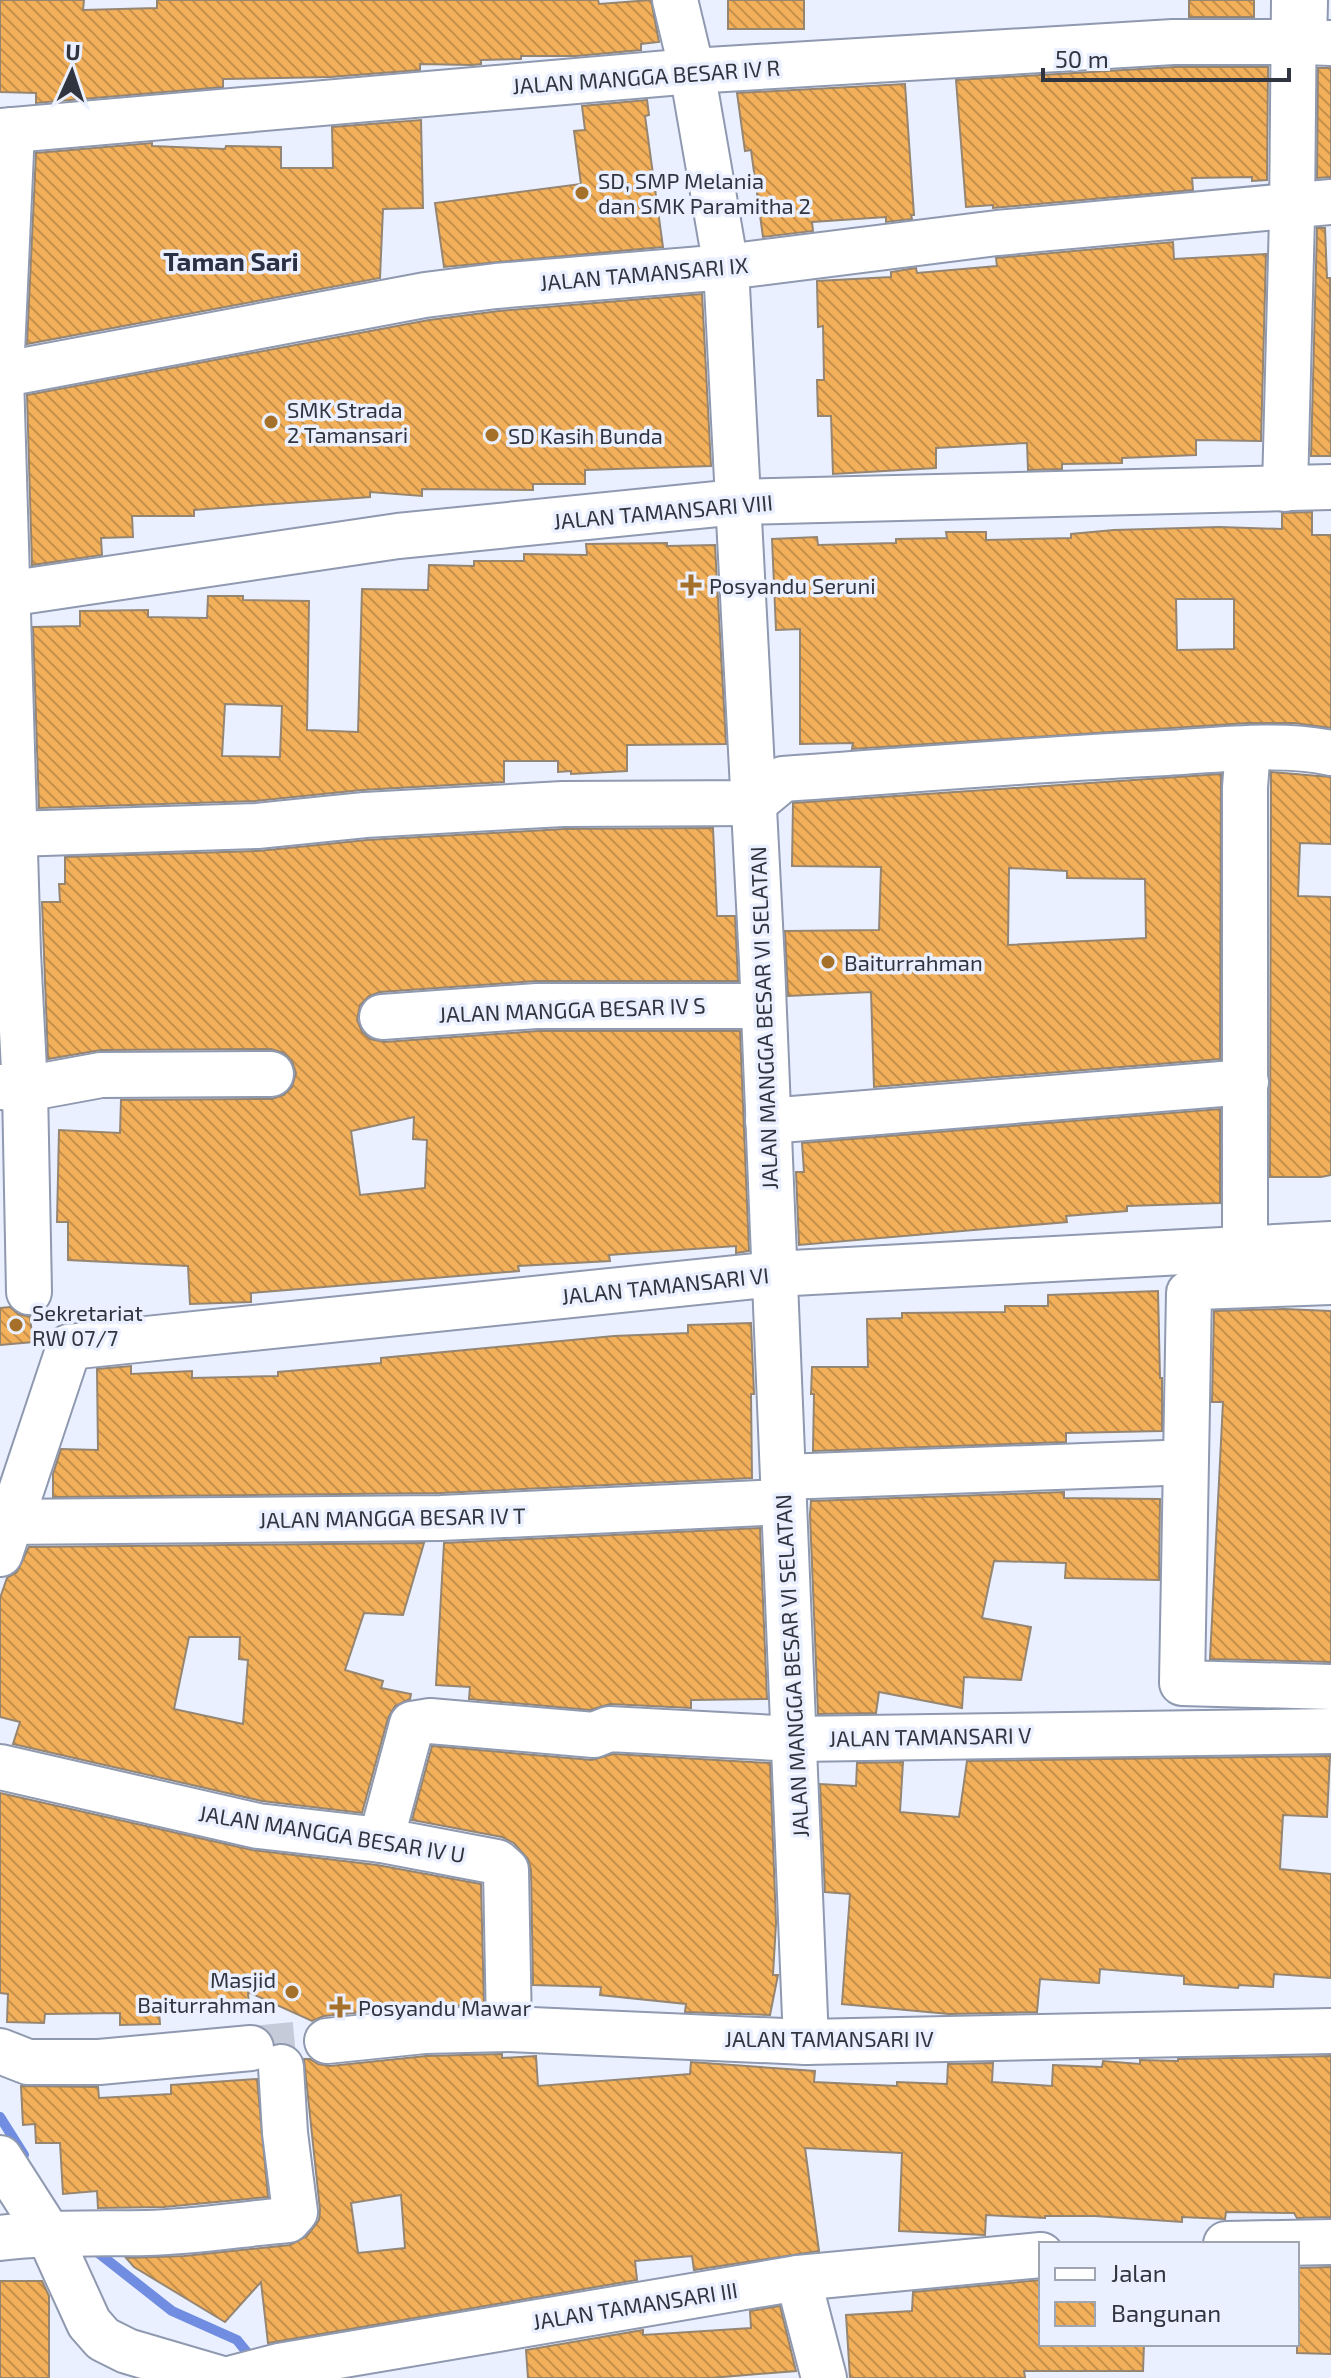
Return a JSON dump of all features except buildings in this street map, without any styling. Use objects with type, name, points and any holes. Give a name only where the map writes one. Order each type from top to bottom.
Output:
[{"type":"street","name":"JALAN MANGGA BESAR VI SELATAN","points":[[675,0],[692,71],[726,267],[754,803],[796,1739],[806,2042]]},
{"type":"street","name":"JALAN MANGGA BESAR IV R","points":[[6,130],[692,71],[1173,42],[1306,25]]},
{"type":"street","points":[[1285,489],[1312,204],[1306,25]]},
{"type":"street","points":[[4,1532],[69,1347],[14,1294],[9,953],[14,834],[1,375],[6,130]]},
{"type":"street","name":"JALAN TAMANSARI IX","points":[[1,375],[425,295],[571,279],[726,267],[997,233],[1312,204]]},
{"type":"street","name":"JALAN TAMANSARI VIII","points":[[5,594],[398,536],[737,502],[1331,487]]},
{"type":"street","points":[[14,834],[257,826],[365,815],[563,804],[754,803],[783,779],[1098,756],[1248,749],[1331,753]]},
{"type":"street","points":[[1245,1250],[1245,787],[1248,749]]},
{"type":"street","name":"JALAN MANGGA BESAR IV S","points":[[382,1017],[537,1006],[763,1006]]},
{"type":"street","points":[[12,1088],[101,1075],[271,1074]]},
{"type":"street","points":[[768,1121],[1246,1082]]},
{"type":"street","name":"JALAN TAMANSARI VI","points":[[69,1347],[774,1274],[1331,1244]]},
{"type":"street","points":[[1331,1282],[1198,1287],[1189,1293],[1182,1683],[1331,1687]]},
{"type":"street","name":"JALAN MANGGA BESAR IV T","points":[[4,1532],[441,1518],[783,1489],[1165,1463]]},
{"type":"street","name":"JALAN TAMANSARI V","points":[[381,1840],[412,1724],[430,1721],[594,1735],[609,1729],[796,1739],[1331,1731]]},
{"type":"street","name":"JALAN MANGGA BESAR IV U","points":[[0,1767],[258,1826],[381,1840],[497,1862],[506,1870],[509,2029]]},
{"type":"street","name":"JALAN TAMANSARI IV","points":[[327,2041],[424,2031],[509,2029],[806,2042],[1331,2031]]},
{"type":"street","points":[[0,2051],[28,2062],[266,2058],[285,2133],[295,2212],[288,2220],[223,2228],[52,2233],[0,2238]]},
{"type":"street","name":"JALAN TAMANSARI III","points":[[0,2158],[52,2233],[89,2323],[103,2339],[127,2351],[245,2373],[798,2278],[1039,2255]]},
{"type":"street","points":[[1299,2243],[1331,2242]]},
{"type":"street","points":[[798,2278],[824,2378]]},
{"type":"waterway","points":[[0,2117],[24,2155]]},
{"type":"waterway","points":[[92,2248],[172,2311],[237,2340],[254,2361]]},
{"type":"tunnel","points":[[251,2048],[327,2041]]},
{"type":"place","name":"SD, SMP Melania dan SMK Paramitha 2","points":[[582,193]]},
{"type":"place","name":"SMK Strada 2 Tamansari","points":[[271,422]]},
{"type":"place","name":"SD Kasih Bunda","points":[[492,435]]},
{"type":"place","name":"Posyandu Seruni","points":[[691,585]]},
{"type":"place","name":"Baiturrahman","points":[[828,962]]},
{"type":"place","name":"Sekretariat RW 07/7","points":[[16,1325]]},
{"type":"place","name":"Masjid Baiturrahman","points":[[292,1992]]},
{"type":"place","name":"Posyandu Mawar","points":[[340,2007]]},
{"type":"district","name":"Taman Sari","points":[[231,260]]}]
